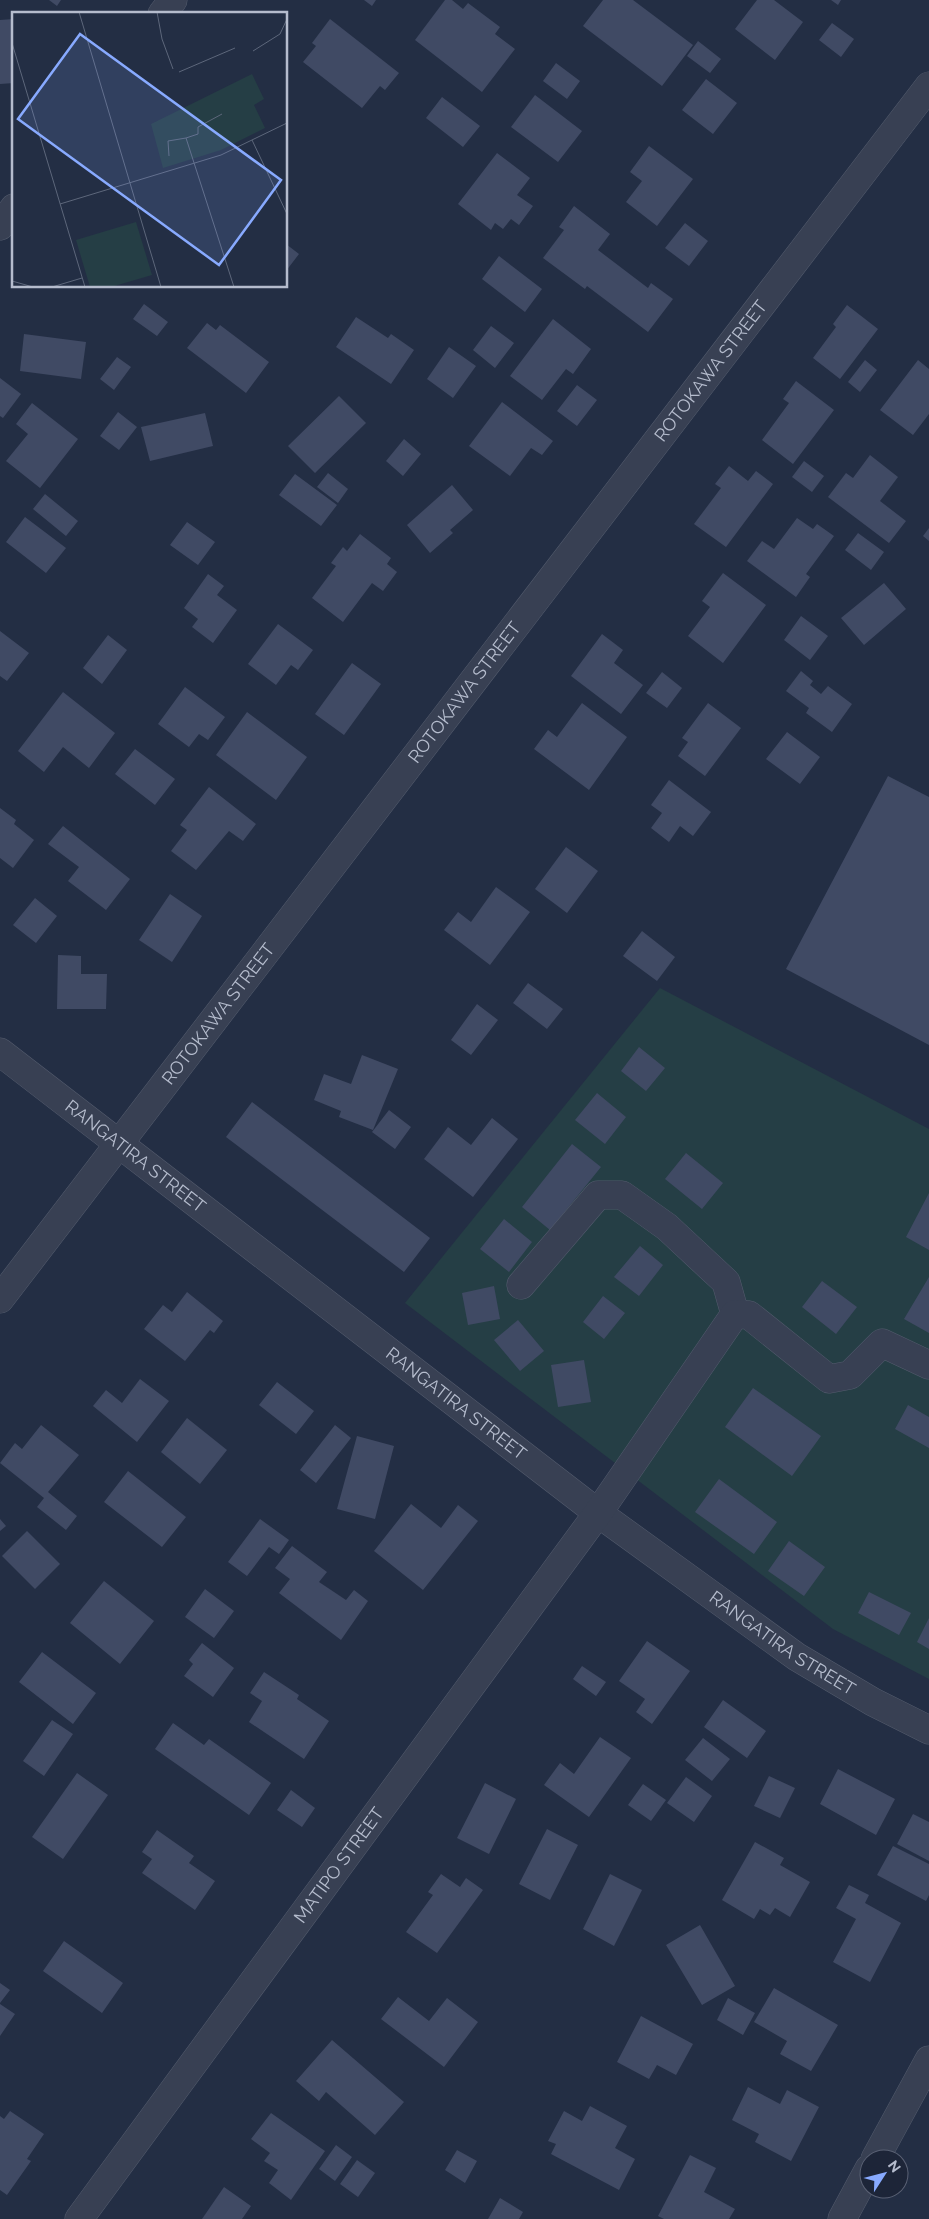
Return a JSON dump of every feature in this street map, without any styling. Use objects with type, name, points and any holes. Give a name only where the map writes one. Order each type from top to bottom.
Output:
[{"type":"street","points":[[164,12],[173,0]]},
{"type":"street","name":"ROTOKAWA STREET","points":[[0,1299],[929,86]]},
{"type":"street","points":[[0,226],[12,211]]},
{"type":"street","name":"RANGATIRA STREET","points":[[0,1052],[598,1513],[796,1657],[873,1702],[929,1730]]},
{"type":"street","points":[[521,1285],[598,1195],[622,1195],[667,1227],[726,1282],[735,1314],[749,1315],[829,1379],[850,1375],[882,1343],[929,1365]]},
{"type":"street","name":"MATIPO STREET","points":[[79,2219],[598,1513],[735,1314]]},
{"type":"street","points":[[880,2149],[929,2060]]},
{"type":"street","points":[[842,2219],[859,2188]]},
{"type":"green space","points":[[660,988],[929,1129],[929,1679],[833,1629],[405,1303]]},
{"type":"building","points":[[49,0],[61,0],[57,6]]},
{"type":"building","points":[[364,0],[376,0],[372,6]]},
{"type":"building","points":[[445,0],[452,0],[463,9],[468,3],[500,27],[495,34],[515,49],[482,92],[415,40]]},
{"type":"building","points":[[603,0],[633,0],[693,45],[662,86],[583,26]]},
{"type":"building","points":[[757,0],[774,0],[803,22],[775,60],[735,29]]},
{"type":"building","points":[[831,0],[841,0],[838,5]]},
{"type":"building","points":[[12,19],[12,83],[0,84],[0,20]]},
{"type":"building","points":[[330,19],[399,73],[385,90],[380,86],[362,108],[303,62],[316,46],[312,43]]},
{"type":"building","points":[[832,23],[854,39],[841,57],[819,40]]},
{"type":"building","points":[[698,41],[721,59],[710,73],[687,56]]},
{"type":"building","points":[[556,63],[580,81],[567,99],[543,81]]},
{"type":"building","points":[[706,79],[737,103],[713,134],[682,110]]},
{"type":"building","points":[[535,95],[582,131],[558,162],[511,127]]},
{"type":"building","points":[[442,97],[480,126],[463,147],[426,118]]},
{"type":"building","points":[[649,146],[693,179],[657,226],[626,202],[642,181],[630,172]]},
{"type":"building","points":[[497,153],[530,178],[517,195],[533,206],[519,225],[511,219],[503,229],[495,223],[491,230],[458,204]]},
{"type":"building","points":[[574,206],[610,234],[598,250],[648,288],[651,283],[673,299],[648,332],[587,286],[585,289],[543,258],[564,230],[559,227]]},
{"type":"building","points":[[685,223],[708,241],[689,266],[665,248]]},
{"type":"building","points":[[288,246],[299,254],[288,268]]},
{"type":"building","points":[[499,256],[542,289],[525,312],[482,279]]},
{"type":"building","points":[[144,304],[168,322],[157,336],[133,319]]},
{"type":"building","points":[[847,305],[878,329],[840,379],[813,358],[836,327],[833,324]]},
{"type":"building","points":[[356,317],[388,338],[391,334],[414,350],[391,384],[336,347]]},
{"type":"building","points":[[553,319],[591,349],[573,374],[566,369],[542,400],[510,376]]},
{"type":"building","points":[[207,323],[216,330],[220,325],[269,362],[246,393],[187,348]]},
{"type":"building","points":[[491,326],[514,343],[495,368],[473,350]]},
{"type":"building","points":[[24,334],[86,342],[81,379],[20,371]]},
{"type":"building","points":[[449,347],[476,366],[453,398],[427,379]]},
{"type":"building","points":[[117,357],[131,367],[114,390],[100,379]]},
{"type":"building","points":[[865,360],[877,370],[860,392],[848,382]]},
{"type":"building","points":[[918,360],[929,369],[929,414],[913,435],[880,410]]},
{"type":"building","points":[[0,378],[21,394],[3,418],[0,416]]},
{"type":"building","points":[[796,381],[834,410],[793,464],[762,440],[789,403],[783,399]]},
{"type":"building","points":[[577,385],[597,400],[577,426],[557,411]]},
{"type":"building","points":[[339,396],[366,423],[315,473],[288,446]]},
{"type":"building","points":[[502,402],[553,441],[542,455],[531,448],[510,476],[469,446]]},
{"type":"building","points":[[32,403],[78,439],[40,488],[6,461],[28,434],[16,424]]},
{"type":"building","points":[[118,412],[137,427],[119,450],[100,436]]},
{"type":"building","points":[[205,413],[213,446],[150,461],[141,427]]},
{"type":"building","points":[[404,439],[421,454],[403,476],[386,461]]},
{"type":"building","points":[[870,455],[898,477],[880,501],[906,521],[889,543],[828,497],[846,473],[853,478]]},
{"type":"building","points":[[804,461],[824,476],[812,492],[792,477]]},
{"type":"building","points":[[729,466],[748,481],[756,471],[773,484],[726,547],[694,524],[721,488],[715,484]]},
{"type":"building","points":[[328,473],[348,489],[338,503],[317,487]]},
{"type":"building","points":[[295,474],[337,505],[321,526],[279,495]]},
{"type":"building","points":[[452,485],[473,510],[450,530],[453,533],[430,553],[407,525]]},
{"type":"building","points":[[45,494],[78,521],[66,536],[33,509]]},
{"type":"building","points":[[25,517],[66,548],[46,573],[6,542]]},
{"type":"building","points":[[797,518],[813,529],[817,524],[834,536],[806,574],[810,577],[796,597],[747,561],[762,541],[774,549]]},
{"type":"building","points":[[187,522],[215,542],[198,565],[170,545]]},
{"type":"building","points":[[929,528],[929,541],[923,536]]},
{"type":"building","points":[[858,533],[884,552],[871,570],[845,550]]},
{"type":"building","points":[[360,534],[391,558],[387,564],[397,572],[383,591],[372,583],[343,622],[312,598],[336,566],[331,563],[343,547],[347,551]]},
{"type":"building","points":[[723,573],[766,605],[723,663],[688,636],[710,607],[702,601]]},
{"type":"building","points":[[208,574],[224,586],[217,595],[237,610],[213,643],[192,627],[198,619],[184,608]]},
{"type":"building","points":[[884,583],[906,609],[864,645],[841,618]]},
{"type":"building","points":[[801,616],[828,636],[810,660],[784,640]]},
{"type":"building","points":[[278,624],[313,650],[298,670],[291,665],[276,685],[248,664]]},
{"type":"building","points":[[0,631],[29,653],[7,681],[0,676]]},
{"type":"building","points":[[602,634],[623,650],[614,663],[643,685],[621,714],[571,676]]},
{"type":"building","points":[[108,635],[127,650],[102,684],[83,668]]},
{"type":"building","points":[[352,663],[381,684],[344,735],[315,714]]},
{"type":"building","points":[[801,671],[813,681],[810,685],[821,694],[828,686],[852,704],[832,732],[806,713],[809,708],[786,691]]},
{"type":"building","points":[[662,672],[682,688],[667,708],[646,693]]},
{"type":"building","points":[[185,687],[225,717],[208,740],[199,734],[189,747],[158,724]]},
{"type":"building","points":[[63,692],[115,733],[89,768],[63,747],[44,772],[18,751]]},
{"type":"building","points":[[582,703],[627,737],[589,790],[534,749],[548,730],[557,737]]},
{"type":"building","points":[[708,703],[741,728],[705,776],[678,756],[688,742],[682,738]]},
{"type":"building","points":[[247,712],[307,757],[276,800],[216,755]]},
{"type":"building","points":[[787,732],[820,757],[800,784],[766,759]]},
{"type":"building","points":[[135,749],[175,779],[155,805],[115,774]]},
{"type":"building","points":[[888,776],[929,797],[929,1045],[786,969]]},
{"type":"building","points":[[669,780],[711,812],[693,836],[680,826],[669,842],[651,828],[662,813],[651,805]]},
{"type":"building","points":[[209,787],[256,824],[243,841],[229,831],[196,870],[171,851],[187,830],[180,825]]},
{"type":"building","points":[[0,808],[16,820],[14,824],[34,840],[13,868],[0,858]]},
{"type":"building","points":[[63,826],[130,879],[106,910],[68,881],[79,867],[48,844]]},
{"type":"building","points":[[566,847],[598,871],[567,913],[535,889]]},
{"type":"building","points":[[496,887],[530,912],[490,965],[444,930],[458,912],[471,922]]},
{"type":"building","points":[[170,894],[202,916],[172,962],[139,940]]},
{"type":"building","points":[[35,898],[57,916],[36,943],[13,925]]},
{"type":"building","points":[[642,931],[675,957],[657,981],[623,956]]},
{"type":"building","points":[[58,955],[81,956],[81,974],[107,974],[106,1009],[57,1009]]},
{"type":"building","points":[[528,983],[563,1009],[547,1029],[513,1003]]},
{"type":"building","points":[[477,1004],[498,1020],[471,1055],[451,1040]]},
{"type":"building","points":[[639,1047],[665,1068],[646,1091],[621,1071]]},
{"type":"building","points":[[362,1055],[398,1069],[373,1130],[339,1117],[341,1111],[314,1100],[324,1074],[351,1084]]},
{"type":"building","points":[[597,1093],[626,1117],[605,1144],[575,1120]]},
{"type":"building","points":[[252,1102],[430,1238],[404,1272],[226,1137]]},
{"type":"building","points":[[389,1110],[411,1127],[395,1149],[372,1132]]},
{"type":"building","points":[[492,1118],[518,1139],[473,1197],[424,1159],[448,1127],[471,1145]]},
{"type":"building","points":[[572,1144],[601,1167],[550,1230],[522,1207]]},
{"type":"building","points":[[686,1153],[723,1183],[702,1209],[665,1179]]},
{"type":"building","points":[[929,1193],[929,1250],[906,1237]]},
{"type":"building","points":[[504,1219],[532,1242],[509,1272],[480,1249]]},
{"type":"building","points":[[640,1246],[663,1265],[639,1296],[614,1277]]},
{"type":"building","points":[[929,1277],[929,1333],[904,1319]]},
{"type":"building","points":[[822,1281],[857,1307],[836,1334],[802,1307]]},
{"type":"building","points":[[494,1286],[500,1319],[468,1325],[462,1293]]},
{"type":"building","points":[[187,1292],[223,1321],[214,1333],[210,1330],[185,1361],[144,1329],[163,1305],[172,1312]]},
{"type":"building","points":[[603,1296],[625,1313],[604,1339],[583,1322]]},
{"type":"building","points":[[518,1320],[544,1351],[520,1371],[494,1340]]},
{"type":"building","points":[[584,1360],[591,1402],[558,1407],[551,1365]]},
{"type":"building","points":[[140,1379],[169,1401],[137,1442],[93,1406],[106,1390],[122,1403]]},
{"type":"building","points":[[277,1382],[314,1411],[296,1434],[259,1405]]},
{"type":"building","points":[[753,1388],[821,1436],[792,1476],[725,1427]]},
{"type":"building","points":[[908,1405],[929,1417],[929,1448],[895,1429]]},
{"type":"building","points":[[187,1418],[227,1450],[200,1484],[161,1452]]},
{"type":"building","points":[[41,1425],[79,1455],[48,1492],[77,1516],[66,1530],[37,1507],[44,1498],[0,1463],[15,1443],[22,1449]]},
{"type":"building","points":[[335,1425],[351,1438],[316,1483],[300,1470]]},
{"type":"building","points":[[357,1436],[394,1446],[375,1519],[337,1509]]},
{"type":"building","points":[[128,1471],[186,1517],[162,1547],[104,1502]]},
{"type":"building","points":[[719,1479],[777,1522],[754,1554],[695,1512]]},
{"type":"building","points":[[411,1504],[441,1528],[458,1505],[478,1521],[423,1590],[374,1551]]},
{"type":"building","points":[[0,1519],[6,1526],[0,1531]]},
{"type":"building","points":[[260,1519],[289,1540],[279,1554],[269,1547],[247,1576],[228,1562]]},
{"type":"building","points":[[27,1531],[60,1564],[35,1589],[2,1556]]},
{"type":"building","points":[[789,1541],[825,1567],[804,1596],[768,1571]]},
{"type":"building","points":[[292,1546],[327,1572],[319,1582],[346,1600],[354,1590],[368,1601],[341,1640],[279,1593],[290,1579],[275,1568]]},
{"type":"building","points":[[104,1581],[154,1621],[120,1664],[70,1623]]},
{"type":"building","points":[[205,1589],[234,1611],[214,1638],[185,1617]]},
{"type":"building","points":[[869,1592],[911,1613],[899,1635],[858,1613]]},
{"type":"building","points":[[929,1618],[929,1649],[917,1642]]},
{"type":"building","points":[[647,1641],[690,1671],[652,1724],[636,1712],[645,1699],[619,1681]]},
{"type":"building","points":[[202,1643],[234,1668],[213,1697],[184,1676],[193,1664],[189,1660]]},
{"type":"building","points":[[42,1652],[96,1693],[73,1724],[19,1682]]},
{"type":"building","points":[[582,1666],[606,1682],[596,1696],[573,1679]]},
{"type":"building","points":[[264,1672],[299,1695],[297,1699],[329,1721],[304,1759],[249,1722],[262,1701],[250,1693]]},
{"type":"building","points":[[723,1700],[766,1731],[747,1758],[704,1727]]},
{"type":"building","points":[[52,1720],[73,1734],[44,1776],[23,1761]]},
{"type":"building","points":[[173,1723],[204,1745],[209,1739],[271,1783],[249,1815],[155,1749]]},
{"type":"building","points":[[600,1737],[631,1758],[589,1817],[544,1785],[560,1763],[574,1774]]},
{"type":"building","points":[[703,1738],[730,1759],[712,1781],[685,1760]]},
{"type":"building","points":[[838,1769],[895,1799],[876,1835],[820,1804]]},
{"type":"building","points":[[77,1773],[108,1795],[63,1859],[32,1837]]},
{"type":"building","points":[[769,1776],[795,1788],[780,1818],[754,1806]]},
{"type":"building","points":[[686,1777],[712,1796],[694,1822],[667,1803]]},
{"type":"building","points":[[485,1783],[516,1799],[489,1854],[457,1838]]},
{"type":"building","points":[[643,1784],[666,1800],[651,1821],[628,1805]]},
{"type":"building","points":[[291,1790],[315,1808],[302,1827],[277,1810]]},
{"type":"building","points":[[913,1814],[929,1822],[929,1861],[897,1844]]},
{"type":"building","points":[[547,1829],[578,1845],[550,1900],[519,1884]]},
{"type":"building","points":[[157,1830],[194,1856],[189,1863],[215,1881],[195,1910],[142,1873],[152,1859],[142,1852]]},
{"type":"building","points":[[755,1842],[784,1858],[780,1865],[810,1882],[790,1917],[775,1908],[770,1915],[760,1909],[754,1919],[722,1900]]},
{"type":"building","points":[[893,1846],[929,1864],[929,1895],[926,1901],[877,1875]]},
{"type":"building","points":[[441,1874],[460,1887],[466,1878],[483,1890],[437,1953],[406,1932],[433,1895],[428,1892]]},
{"type":"building","points":[[610,1874],[642,1890],[614,1946],[583,1929]]},
{"type":"building","points":[[849,1885],[869,1895],[865,1903],[901,1923],[870,1982],[833,1962],[856,1919],[836,1908]]},
{"type":"building","points":[[700,1925],[735,1986],[702,2005],[666,1945]]},
{"type":"building","points":[[64,1941],[123,1983],[102,2013],[43,1971]]},
{"type":"building","points":[[0,1983],[10,1990],[0,2003]]},
{"type":"building","points":[[774,1988],[838,2025],[811,2071],[780,2054],[787,2041],[754,2022]]},
{"type":"building","points":[[398,1997],[429,2021],[447,1998],[478,2022],[444,2067],[381,2019]]},
{"type":"building","points":[[728,1998],[755,2013],[743,2035],[717,2020]]},
{"type":"building","points":[[0,2004],[15,2014],[0,2036]]},
{"type":"building","points":[[641,2016],[693,2044],[676,2075],[657,2065],[649,2079],[617,2062]]},
{"type":"building","points":[[332,2040],[404,2102],[375,2135],[326,2092],[319,2101],[296,2081]]},
{"type":"building","points":[[748,2087],[780,2104],[787,2090],[819,2107],[791,2161],[755,2142],[759,2134],[732,2120]]},
{"type":"building","points":[[590,2106],[627,2126],[615,2148],[635,2159],[619,2190],[551,2154],[556,2144],[548,2141],[564,2111],[582,2121]]},
{"type":"building","points":[[10,2111],[44,2134],[27,2159],[31,2161],[7,2195],[0,2190],[0,2116],[4,2119]]},
{"type":"building","points":[[271,2113],[325,2151],[291,2200],[269,2183],[278,2170],[264,2161],[270,2153],[251,2139]]},
{"type":"building","points":[[336,2145],[352,2157],[335,2181],[319,2169]]},
{"type":"building","points":[[457,2150],[477,2161],[465,2183],[445,2170]]},
{"type":"building","points":[[690,2155],[716,2168],[704,2192],[735,2209],[729,2219],[664,2219],[658,2216]]},
{"type":"building","points":[[357,2160],[375,2173],[358,2197],[340,2184]]},
{"type":"building","points":[[224,2187],[251,2206],[242,2219],[202,2219]]},
{"type":"building","points":[[500,2198],[523,2212],[519,2219],[488,2219]]}]
